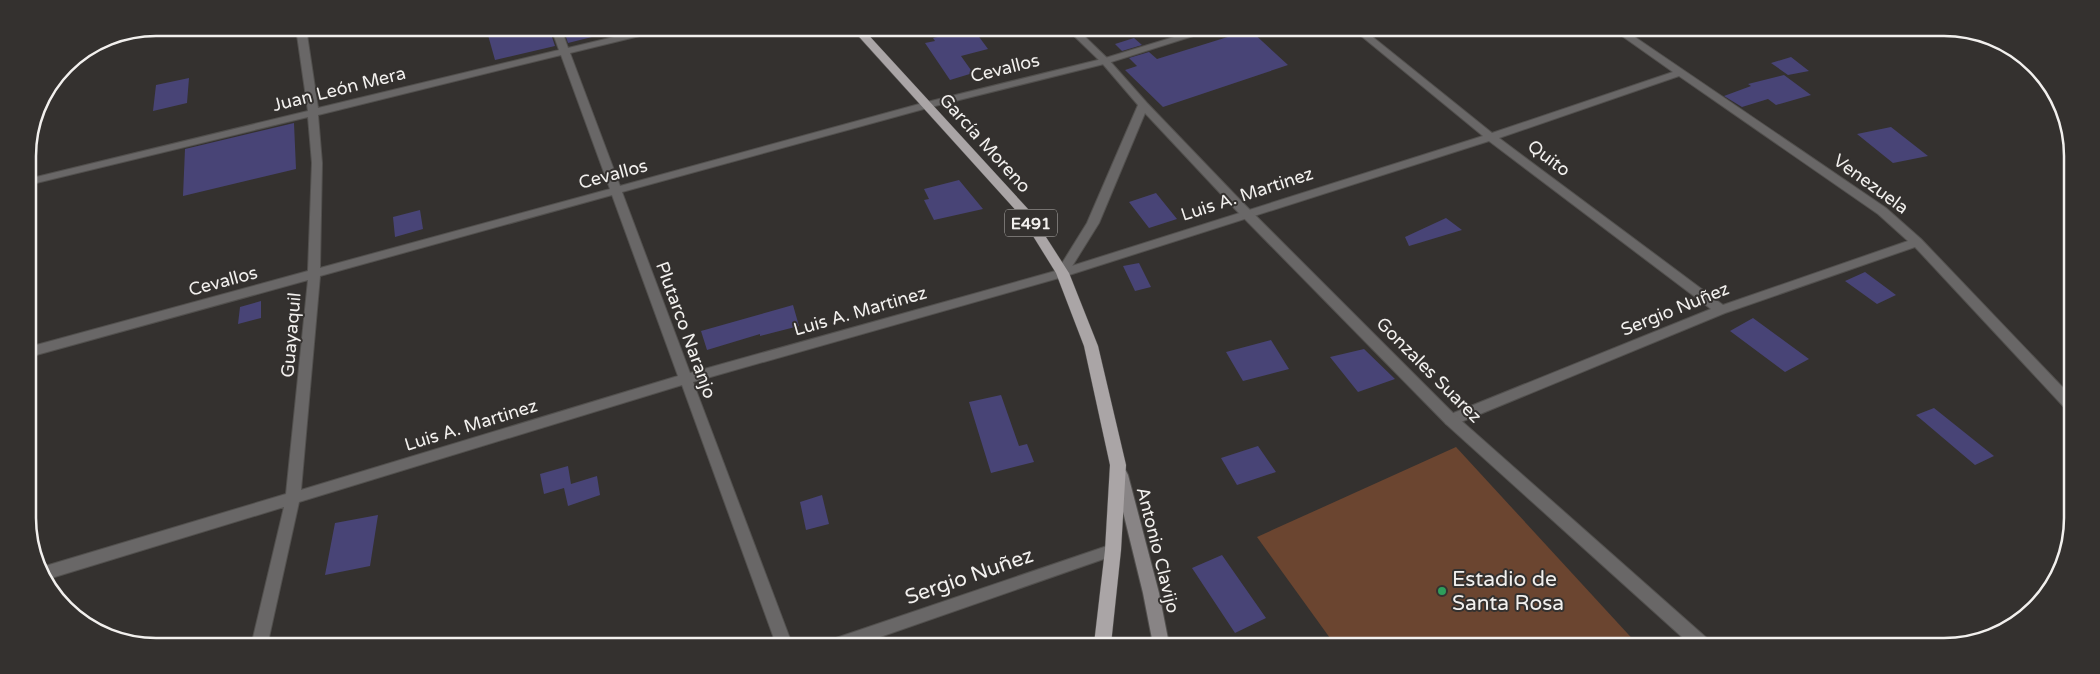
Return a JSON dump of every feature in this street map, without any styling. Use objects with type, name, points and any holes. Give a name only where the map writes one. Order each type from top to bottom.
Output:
[{"type":"highway","name":"García Moreno","points":[[864,37],[1024,212],[1062,273],[1091,346],[1118,465]]},
{"type":"highway","name":"E491","points":[[1104,637],[1113,550],[1118,465]]},
{"type":"main road","name":"Antonio Clavijo","points":[[1118,465],[1161,637]]},
{"type":"street","name":"Gonzales Suarez","points":[[1080,36],[1105,61],[1143,106],[1247,214],[1451,420],[1694,637]]},
{"type":"street","name":"Cevallos","points":[[36,350],[927,105],[1105,61],[1186,36]]},
{"type":"street","name":"Quito","points":[[1366,36],[1491,137],[1721,310]]},
{"type":"street","name":"Venezuela","points":[[1628,36],[1882,211],[1917,242],[2064,398]]},
{"type":"street","name":"Guayaquil","points":[[261,638],[293,498],[314,274],[317,163],[313,112],[302,37]]},
{"type":"street","name":"Plutarco Naranjo","points":[[559,37],[782,638]]},
{"type":"street","name":"Juan León Mera","points":[[37,180],[625,37]]},
{"type":"street","name":"Luis A. Martinez","points":[[49,572],[686,379],[1062,273],[1491,137],[1681,72]]},
{"type":"street","points":[[1062,273],[1094,222],[1143,106]]},
{"type":"street","name":"Sergio Nuñez","points":[[1451,420],[1721,310],[1917,242]]},
{"type":"street","name":"Sergio Nuñez","points":[[858,638],[1113,550]]},
{"type":"shaded area","name":"Estadio de Santa Rosa","points":[[1456,447],[1631,637],[1329,637],[1257,537]]},
{"type":"building","points":[[1229,36],[1257,36],[1288,65],[1163,107],[1125,70],[1137,66],[1129,58],[1149,52],[1157,59]]},
{"type":"building","points":[[488,37],[552,37],[555,46],[495,60]]},
{"type":"building","points":[[566,37],[593,37],[568,43]]},
{"type":"building","points":[[979,37],[988,49],[961,56],[973,73],[950,80],[925,43],[935,41],[933,38]]},
{"type":"building","points":[[1134,38],[1142,45],[1122,51],[1115,44]]},
{"type":"building","points":[[1791,57],[1809,71],[1788,75],[1771,63]]},
{"type":"building","points":[[1784,75],[1811,95],[1776,105],[1768,99],[1742,107],[1724,96],[1751,86],[1748,84]]},
{"type":"building","points":[[189,78],[187,103],[153,111],[156,85]]},
{"type":"building","points":[[294,123],[296,169],[183,196],[185,149]]},
{"type":"building","points":[[1891,127],[1928,156],[1893,163],[1857,134]]},
{"type":"building","points":[[959,180],[983,209],[934,220],[924,200],[929,199],[924,189]]},
{"type":"building","points":[[1156,193],[1177,219],[1149,228],[1129,202]]},
{"type":"building","points":[[420,210],[423,229],[395,237],[393,217]]},
{"type":"building","points":[[1446,218],[1462,230],[1409,246],[1405,237]]},
{"type":"building","points":[[1139,263],[1151,287],[1135,291],[1123,266]]},
{"type":"building","points":[[1865,272],[1896,295],[1877,304],[1845,281]]},
{"type":"building","points":[[261,301],[261,318],[238,324],[240,307]]},
{"type":"building","points":[[793,305],[799,326],[760,336],[760,334],[707,350],[701,331]]},
{"type":"building","points":[[1753,318],[1809,359],[1785,372],[1730,331]]},
{"type":"building","points":[[1271,340],[1289,369],[1243,381],[1226,352]]},
{"type":"building","points":[[1364,349],[1395,379],[1358,392],[1330,357]]},
{"type":"building","points":[[1001,395],[1019,446],[1027,444],[1034,462],[991,473],[969,402]]},
{"type":"building","points":[[1934,408],[1994,456],[1975,465],[1916,415]]},
{"type":"building","points":[[1258,446],[1276,472],[1237,485],[1221,458]]},
{"type":"building","points":[[568,466],[571,484],[597,476],[600,495],[568,506],[564,488],[544,494],[540,474]]},
{"type":"building","points":[[822,495],[829,524],[806,530],[800,502]]},
{"type":"building","points":[[378,515],[370,566],[325,575],[335,523]]},
{"type":"building","points":[[1222,555],[1266,618],[1235,633],[1192,568]]},
{"type":"place","name":"Estadio de Santa Rosa","points":[[1442,591]]}]
